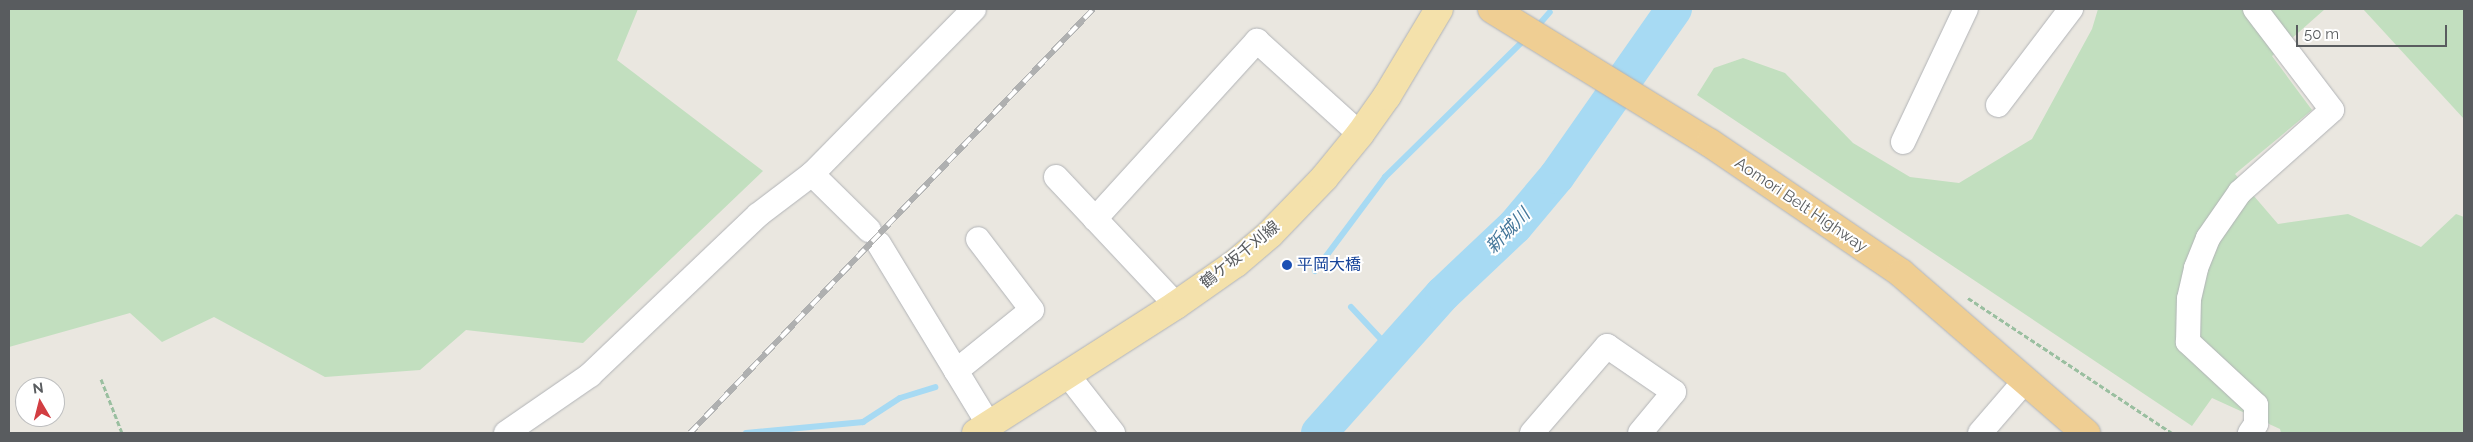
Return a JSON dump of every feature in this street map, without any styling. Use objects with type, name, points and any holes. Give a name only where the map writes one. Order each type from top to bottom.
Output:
[{"type":"highway","name":"Aomori Belt Highway","points":[[1492,9],[1710,143],[1901,273],[2024,382],[2086,433]]},
{"type":"main road","name":"鶴ケ坂千刈線","points":[[983,429],[1176,305],[1236,263],[1270,234],[1324,178],[1360,134],[1387,96],[1439,9]]},
{"type":"street","points":[[506,433],[590,374],[758,215],[812,174],[974,9]]},
{"type":"street","points":[[1903,142],[1966,9]]},
{"type":"street","points":[[1998,105],[2071,9]]},
{"type":"street","points":[[2253,428],[2256,405],[2188,342],[2189,299],[2196,268],[2208,238],[2240,192],[2332,110],[2255,9]]},
{"type":"street","points":[[1095,219],[1257,40],[1360,134]]},
{"type":"street","points":[[812,174],[874,237],[956,371],[983,429]]},
{"type":"street","points":[[1056,177],[1176,305]]},
{"type":"street","points":[[956,371],[1032,310],[978,239]]},
{"type":"street","points":[[1532,433],[1607,346],[1674,392],[1640,433]]},
{"type":"street","points":[[1066,374],[1113,433]]},
{"type":"street","points":[[1980,433],[2024,382]]},
{"type":"path","points":[[101,379],[122,433]]},
{"type":"green space","points":[[9,9],[638,9],[617,60],[763,171],[583,343],[466,330],[420,370],[325,377],[214,317],[162,342],[130,313],[9,347]]},
{"type":"green space","points":[[2098,9],[2325,9],[2272,56],[2312,110],[2235,174],[2278,224],[2348,214],[2421,247],[2456,214],[2464,217],[2464,433],[2281,433],[2280,429],[2212,398],[2192,426],[1697,95],[1714,68],[1743,58],[1785,73],[1853,143],[1910,177],[1959,183],[2032,139],[2092,29]]},
{"type":"green space","points":[[2363,9],[2464,9],[2464,119]]},
{"type":"waterway","name":"新城川","points":[[1319,433],[1443,294],[1515,226],[1557,176],[1674,9]]},
{"type":"waterway","points":[[1536,28],[1550,12]]},
{"type":"waterway","points":[[1315,271],[1385,177],[1527,37]]},
{"type":"waterway","points":[[1351,307],[1392,351]]},
{"type":"waterway","points":[[746,433],[863,422],[900,398],[935,387]]},
{"type":"railway","points":[[690,433],[1093,9]]},
{"type":"place","name":"平岡大橋","points":[[1287,265]]}]
